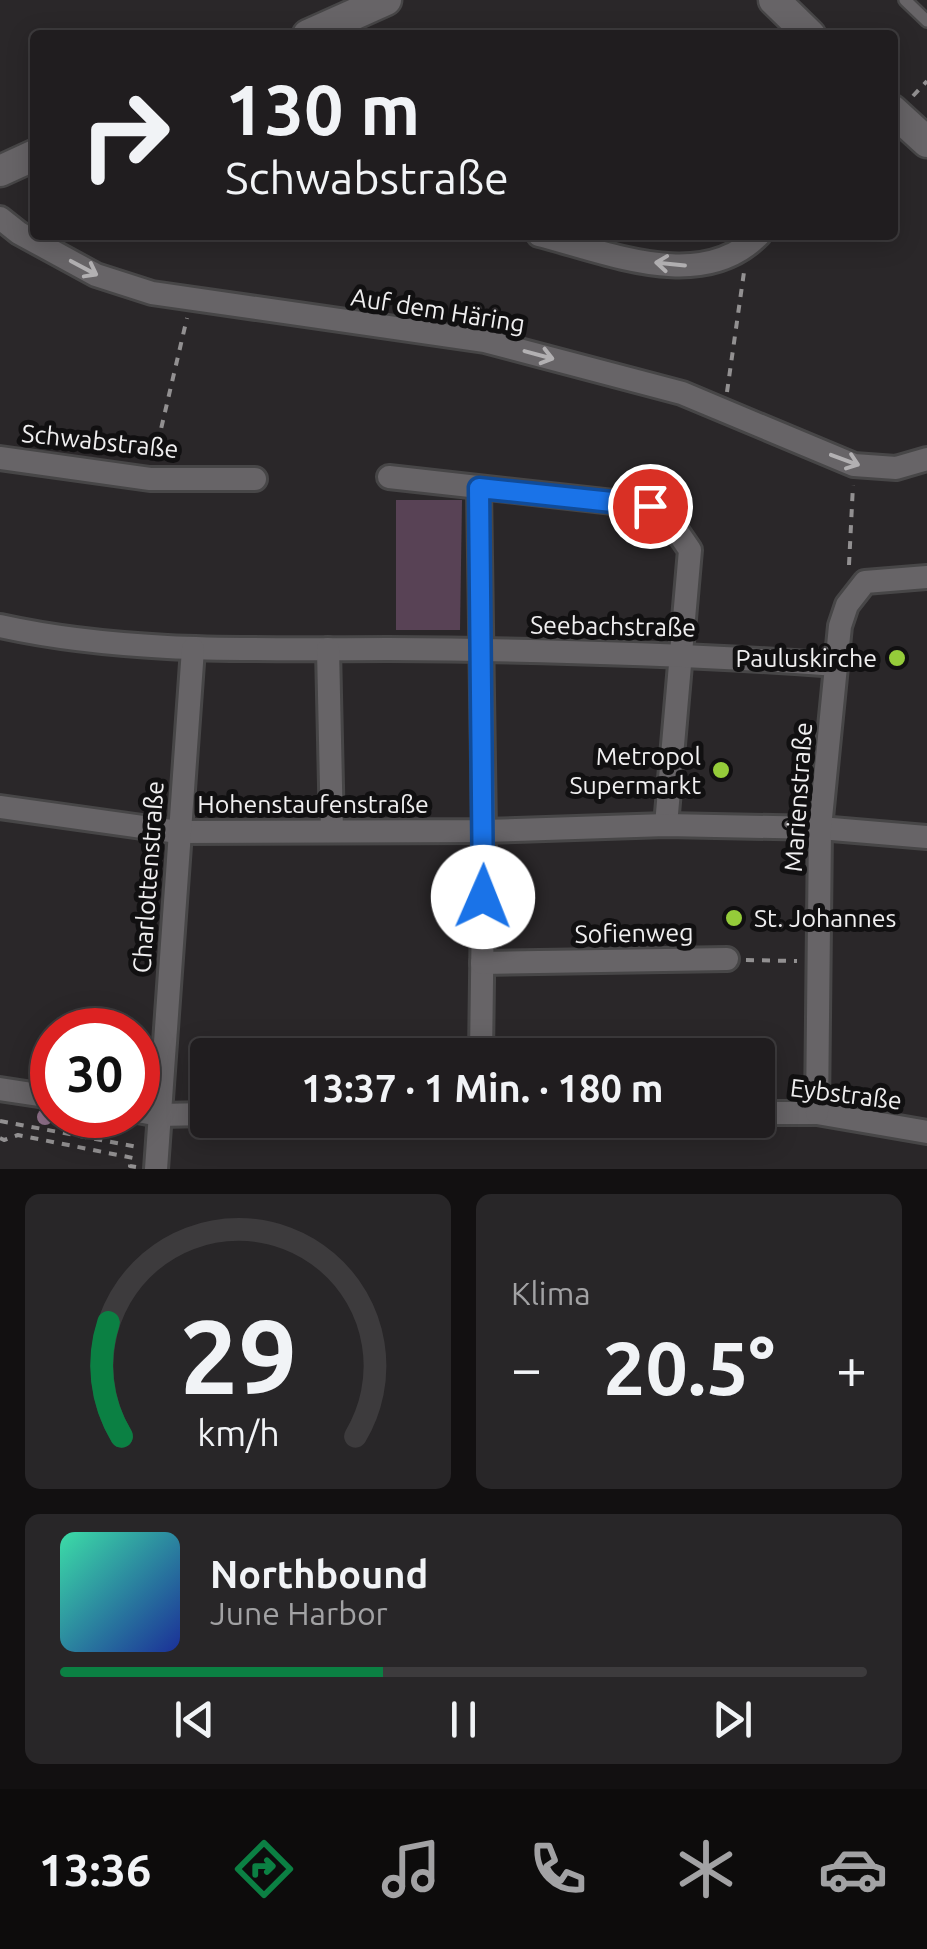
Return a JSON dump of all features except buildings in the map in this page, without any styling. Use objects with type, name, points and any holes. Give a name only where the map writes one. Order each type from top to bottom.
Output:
[{"type":"street","points":[[319,30],[386,0]]},
{"type":"street","points":[[774,0],[805,30]]},
{"type":"street","points":[[898,115],[927,142]]},
{"type":"street","points":[[0,170],[30,157]]},
{"type":"street","name":"Auf dem Häring","points":[[0,218],[30,239]]},
{"type":"street","name":"Auf dem Häring","points":[[33,240],[96,275],[152,293],[485,342],[682,393],[854,465],[896,468],[927,459]]},
{"type":"street","points":[[560,240],[675,268],[710,262],[752,241]]},
{"type":"street","name":"Schwabstraße","points":[[0,458],[150,479],[254,479]]},
{"type":"street","points":[[389,477],[650,506],[668,518],[690,550],[666,826]]},
{"type":"street","points":[[479,488],[484,831],[481,1038]]},
{"type":"street","name":"Marienstraße","points":[[817,1112],[820,828],[840,626],[847,605],[865,582],[927,577]]},
{"type":"street","name":"Seebachstraße","points":[[0,626],[34,634],[193,648],[681,654],[837,666]]},
{"type":"street","name":"Charlottenstraße","points":[[159,1008],[193,648]]},
{"type":"street","points":[[328,649],[332,831]]},
{"type":"street","name":"Hohenstaufenstraße","points":[[0,807],[178,832],[666,826],[820,828],[927,836]]},
{"type":"street","name":"Sofienweg","points":[[482,963],[726,959]]},
{"type":"street","points":[[0,1089],[30,1094]]},
{"type":"street","name":"Eybstraße","points":[[775,1113],[817,1112],[927,1132]]},
{"type":"street","points":[[160,1113],[190,1114]]},
{"type":"street","name":"Charlottenstraße","points":[[151,1138],[154,1163]]},
{"type":"lane","points":[[905,0],[927,21]]},
{"type":"path","points":[[724,410],[752,241]]},
{"type":"path","points":[[150,479],[192,300]]},
{"type":"path","points":[[849,565],[854,465]]},
{"type":"path","points":[[726,959],[819,962]]},
{"type":"path","points":[[0,1121],[154,1163]]},
{"type":"path","points":[[1,1141],[18,1135],[132,1158],[130,1166],[154,1163]]},
{"type":"shaded area","points":[[396,500],[462,500],[460,630],[396,630]]},
{"type":"place","name":"Pauluskirche","points":[[897,658]]},
{"type":"place","name":"Metropol Supermarkt","points":[[721,770]]},
{"type":"place","name":"St. Johannes","points":[[734,918]]},
{"type":"route","points":[[483,897],[479,488],[650,506]]}]
